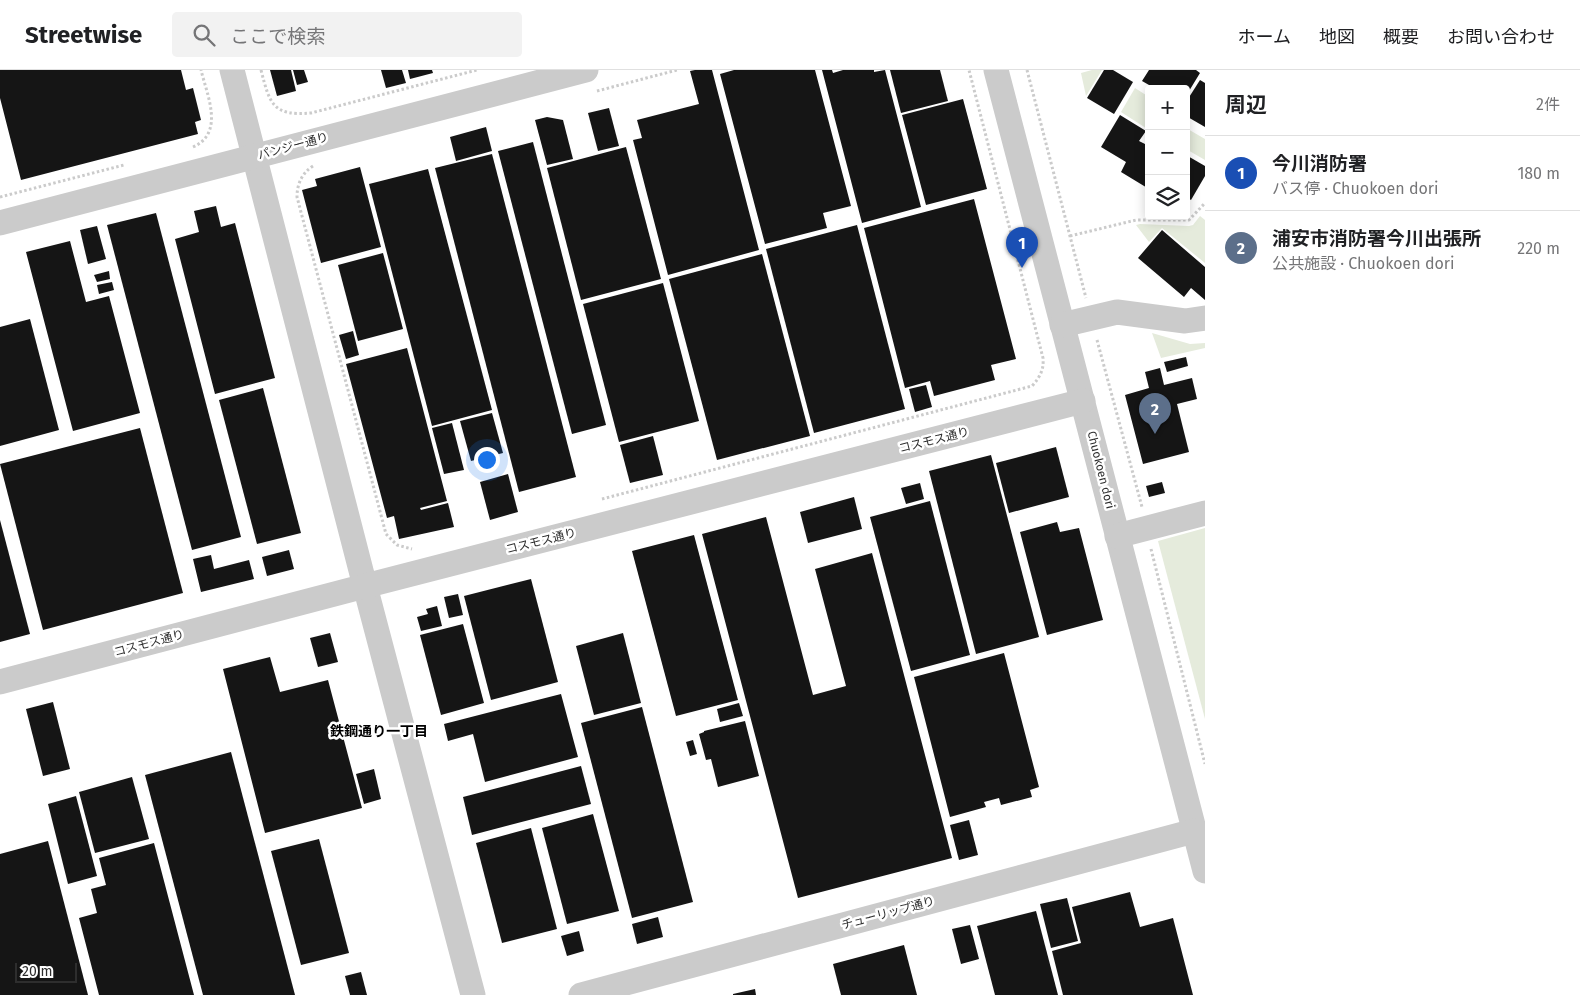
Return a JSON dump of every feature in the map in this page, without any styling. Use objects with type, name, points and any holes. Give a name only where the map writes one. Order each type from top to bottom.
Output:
[{"type":"street","points":[[232,70],[473,995]]},
{"type":"street","name":"Chuokoen dori","points":[[1003,71],[1062,325],[1205,871]]},
{"type":"street","name":"パンジー通り","points":[[0,222],[255,156],[589,81]]},
{"type":"street","points":[[1062,325],[1093,324],[1117,312],[1185,320],[1205,318]]},
{"type":"street","name":"コスモス通り","points":[[0,682],[1083,401]]},
{"type":"street","points":[[1117,536],[1205,512]]},
{"type":"street","name":"チューリップ通り","points":[[581,995],[1194,832]]},
{"type":"path","points":[[186,149],[195,146],[205,138],[210,130],[212,116],[201,70]]},
{"type":"path","points":[[260,70],[266,90],[274,106],[284,113],[297,114],[311,113],[477,70]]},
{"type":"path","points":[[589,81],[677,70]]},
{"type":"path","points":[[593,502],[1032,386],[1040,377],[1044,367],[1043,358],[969,70]]},
{"type":"path","points":[[1026,70],[1143,509]]},
{"type":"path","points":[[0,197],[130,163]]},
{"type":"path","points":[[318,164],[304,173],[297,189],[297,196],[386,534],[397,546],[412,549],[421,547]]},
{"type":"path","points":[[1070,236],[1136,220],[1189,220],[1205,203]]},
{"type":"path","points":[[1151,546],[1205,764]]},
{"type":"green space","points":[[1102,70],[1086,96],[1081,73]]},
{"type":"green space","points":[[1135,88],[1145,94],[1145,127],[1121,112]]},
{"type":"green space","points":[[1190,130],[1205,139],[1205,160],[1190,151]]},
{"type":"green space","points":[[1200,216],[1205,220],[1205,263],[1162,228],[1149,242],[1136,225],[1189,226],[1193,225]]},
{"type":"green space","points":[[1152,333],[1190,344],[1205,343],[1205,348],[1161,358]]},
{"type":"green space","points":[[1205,528],[1205,719],[1158,541]]},
{"type":"building","points":[[0,70],[181,70],[186,90],[193,88],[201,120],[195,122],[198,134],[21,180],[0,98]]},
{"type":"building","points":[[270,70],[291,70],[296,91],[277,96]]},
{"type":"building","points":[[293,70],[304,70],[308,82],[297,85]]},
{"type":"building","points":[[381,70],[402,70],[406,83],[386,88]]},
{"type":"building","points":[[408,70],[432,70],[433,73],[410,79]]},
{"type":"building","points":[[712,70],[759,250],[668,275],[633,140],[642,138],[637,120],[699,104],[690,71]]},
{"type":"building","points":[[734,70],[815,70],[851,206],[823,213],[827,228],[765,244],[720,74]]},
{"type":"building","points":[[822,70],[832,70],[833,73],[843,70],[874,70],[874,72],[885,70],[921,207],[862,223]]},
{"type":"building","points":[[890,70],[940,70],[948,101],[901,113]]},
{"type":"building","points":[[1104,70],[1113,70],[1133,82],[1114,114],[1087,98]]},
{"type":"building","points":[[1149,70],[1196,70],[1200,73],[1190,89],[1190,85],[1149,85],[1142,81]]},
{"type":"building","points":[[1200,80],[1205,83],[1205,127],[1190,118],[1190,96]]},
{"type":"building","points":[[963,99],[987,189],[926,205],[902,115]]},
{"type":"building","points":[[609,108],[619,146],[598,151],[588,113]]},
{"type":"building","points":[[1120,115],[1145,130],[1139,141],[1145,144],[1145,187],[1121,172],[1126,162],[1101,147]]},
{"type":"building","points":[[547,117],[563,120],[573,159],[547,165],[535,120]]},
{"type":"building","points":[[486,127],[492,151],[456,161],[450,137]]},
{"type":"building","points":[[533,142],[606,425],[572,434],[498,151]]},
{"type":"building","points":[[626,147],[661,279],[581,300],[547,168]]},
{"type":"building","points":[[492,154],[576,477],[519,492],[435,168]]},
{"type":"building","points":[[1190,157],[1205,166],[1205,176],[1191,200]]},
{"type":"building","points":[[360,167],[381,247],[321,263],[302,190],[317,186],[315,179]]},
{"type":"building","points":[[428,169],[492,410],[432,426],[369,184]]},
{"type":"building","points":[[974,199],[1016,359],[991,365],[995,380],[934,396],[930,381],[905,388],[864,228]]},
{"type":"building","points":[[216,206],[221,227],[235,223],[275,378],[215,394],[175,239],[199,232],[194,211]]},
{"type":"building","points":[[156,213],[241,537],[192,550],[107,225]]},
{"type":"building","points":[[857,225],[905,409],[814,433],[766,249]]},
{"type":"building","points":[[97,226],[106,259],[88,264],[80,230]]},
{"type":"building","points":[[1162,230],[1205,267],[1205,300],[1191,288],[1184,297],[1138,258]]},
{"type":"building","points":[[70,241],[86,302],[109,296],[140,413],[73,431],[26,252]]},
{"type":"building","points":[[383,253],[403,329],[358,341],[338,265]]},
{"type":"building","points":[[762,254],[810,436],[717,460],[669,279]]},
{"type":"building","points":[[109,271],[110,279],[97,282],[94,275]]},
{"type":"building","points":[[112,282],[114,290],[99,294],[97,285]]},
{"type":"building","points":[[663,283],[699,421],[619,442],[583,304]]},
{"type":"building","points":[[30,319],[59,430],[0,446],[0,327]]},
{"type":"building","points":[[353,331],[359,355],[346,359],[339,335]]},
{"type":"building","points":[[407,348],[447,501],[420,508],[421,510],[448,503],[454,527],[399,539],[394,516],[387,518],[346,364]]},
{"type":"building","points":[[1186,357],[1188,366],[1167,372],[1164,362]]},
{"type":"building","points":[[1160,368],[1164,385],[1192,378],[1197,399],[1177,404],[1189,452],[1143,464],[1125,395],[1149,388],[1145,372]]},
{"type":"building","points":[[926,385],[932,407],[915,412],[909,389]]},
{"type":"building","points":[[263,388],[301,533],[257,544],[219,400]]},
{"type":"building","points":[[492,413],[503,453],[471,461],[460,421]]},
{"type":"building","points":[[452,423],[464,470],[444,474],[432,428]]},
{"type":"building","points":[[140,428],[183,593],[43,630],[0,464]]},
{"type":"building","points":[[653,436],[663,475],[630,483],[620,445]]},
{"type":"building","points":[[1056,447],[1069,497],[1009,513],[996,463]]},
{"type":"building","points":[[991,455],[1039,637],[976,654],[929,471]]},
{"type":"building","points":[[508,474],[518,512],[490,520],[480,482]]},
{"type":"building","points":[[1162,482],[1165,493],[1149,497],[1146,486]]},
{"type":"building","points":[[920,483],[924,499],[906,504],[901,488]]},
{"type":"building","points":[[854,497],[862,529],[808,543],[800,512]]},
{"type":"building","points":[[930,501],[970,655],[911,671],[870,517]]},
{"type":"building","points":[[766,517],[813,695],[846,686],[815,569],[872,553],[952,858],[798,898],[702,534]]},
{"type":"building","points":[[0,520],[30,634],[0,642]]},
{"type":"building","points":[[1057,522],[1060,532],[1079,528],[1103,620],[1047,635],[1020,532]]},
{"type":"building","points":[[694,535],[738,700],[676,716],[632,551]]},
{"type":"building","points":[[289,550],[294,569],[267,576],[262,557]]},
{"type":"building","points":[[211,555],[214,569],[249,560],[254,579],[201,592],[193,559]]},
{"type":"building","points":[[531,579],[558,682],[491,700],[464,596]]},
{"type":"building","points":[[458,594],[463,615],[449,618],[444,597]]},
{"type":"building","points":[[437,606],[442,626],[421,631],[417,617],[428,614],[426,609]]},
{"type":"building","points":[[463,624],[484,703],[441,715],[420,635]]},
{"type":"building","points":[[330,633],[338,662],[318,667],[310,638]]},
{"type":"building","points":[[623,633],[641,703],[594,715],[576,646]]},
{"type":"building","points":[[1004,653],[1039,787],[1030,790],[1032,797],[1001,805],[999,798],[984,802],[986,807],[950,817],[914,677]]},
{"type":"building","points":[[270,657],[280,692],[328,680],[362,808],[265,833],[223,669]]},
{"type":"building","points":[[561,694],[578,757],[485,782],[473,734],[448,741],[444,724]]},
{"type":"building","points":[[53,702],[70,769],[43,776],[26,709]]},
{"type":"building","points":[[739,703],[743,716],[720,722],[717,709]]},
{"type":"building","points":[[642,707],[693,902],[632,918],[581,723]]},
{"type":"building","points":[[745,721],[759,776],[718,787],[711,759],[706,760],[699,734],[704,731]]},
{"type":"building","points":[[693,740],[697,754],[690,756],[686,742]]},
{"type":"building","points":[[231,752],[295,995],[203,995],[145,775]]},
{"type":"building","points":[[581,766],[591,804],[472,835],[463,797]]},
{"type":"building","points":[[374,769],[381,799],[364,804],[356,774]]},
{"type":"building","points":[[132,777],[149,839],[95,853],[79,792]]},
{"type":"building","points":[[76,796],[97,876],[68,884],[48,804]]},
{"type":"building","points":[[593,814],[619,911],[567,924],[542,828]]},
{"type":"building","points":[[969,820],[978,855],[959,860],[950,825]]},
{"type":"building","points":[[531,828],[557,929],[502,943],[476,843]]},
{"type":"building","points":[[319,839],[349,953],[301,965],[271,851]]},
{"type":"building","points":[[48,841],[88,995],[0,995],[0,854]]},
{"type":"building","points":[[154,843],[194,995],[99,995],[79,918],[97,913],[91,889],[106,885],[99,858]]},
{"type":"building","points":[[1130,892],[1140,927],[1173,918],[1193,995],[1063,995],[1052,951],[1081,943],[1072,907]]},
{"type":"building","points":[[1067,898],[1078,941],[1051,948],[1040,904]]},
{"type":"building","points":[[1036,911],[1058,995],[995,995],[977,926]]},
{"type":"building","points":[[658,917],[663,937],[637,944],[632,924]]},
{"type":"building","points":[[970,925],[979,959],[961,964],[952,929]]},
{"type":"building","points":[[579,931],[584,951],[567,956],[561,936]]},
{"type":"building","points":[[904,945],[917,995],[841,995],[833,964]]},
{"type":"building","points":[[361,972],[367,995],[350,995],[345,976]]},
{"type":"building","points":[[755,989],[756,995],[733,995],[733,994]]},
{"type":"place","name":"今川消防署","points":[[1022,268]]},
{"type":"place","name":"浦安市消防署今川出張所","points":[[1155,434]]},
{"type":"district","name":"鉄鋼通り一丁目","points":[[379,731]]}]
